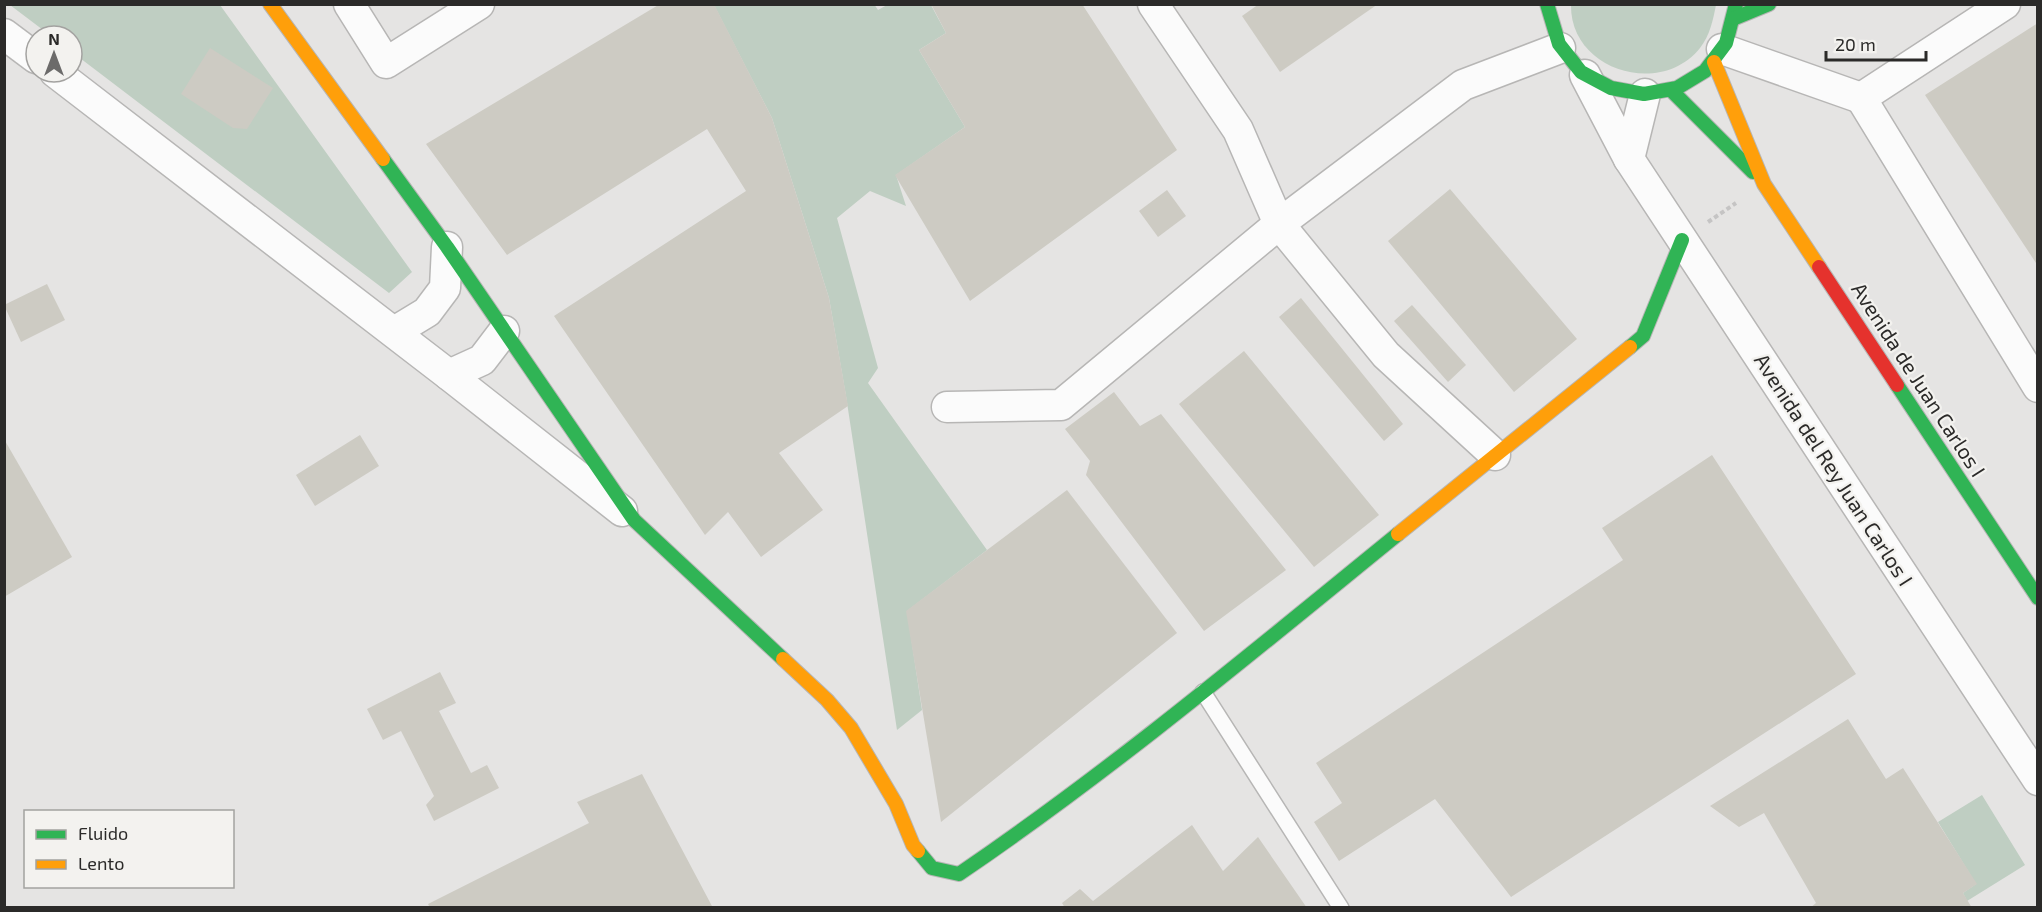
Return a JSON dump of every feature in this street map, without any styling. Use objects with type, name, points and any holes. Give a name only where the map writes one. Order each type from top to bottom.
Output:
[{"type":"street","points":[[270,4],[447,247],[634,520]]},
{"type":"street","points":[[349,4],[387,63],[479,4]]},
{"type":"street","points":[[1153,4],[1238,130],[1279,224],[1386,356],[1495,455]]},
{"type":"street","points":[[1546,7],[1560,48],[1585,75],[1600,85],[1618,92],[1658,92],[1694,79],[1718,55],[1731,31],[1735,11],[1769,4]]},
{"type":"street","points":[[1861,98],[2005,4]]},
{"type":"street","points":[[4,34],[24,49]]},
{"type":"street","points":[[947,407],[1061,405],[1279,224],[1463,85],[1560,48]]},
{"type":"street","points":[[1718,55],[1861,98],[2037,387]]},
{"type":"street","points":[[1718,55],[1764,184]]},
{"type":"street","name":"Avenida del Rey Juan Carlos I","points":[[1585,75],[1629,159],[2037,780]]},
{"type":"street","points":[[71,84],[634,520],[827,700],[851,728],[896,804],[913,845],[932,868],[959,874],[1031,825],[1203,692],[1642,336],[1682,240]]},
{"type":"street","points":[[1629,159],[1658,92]]},
{"type":"street","points":[[1658,92],[1764,184]]},
{"type":"street","name":"Avenida de Juan Carlos I","points":[[1764,184],[2037,598]]},
{"type":"street","points":[[394,332],[427,312],[445,288],[447,247]]},
{"type":"street","points":[[449,375],[482,360],[504,330]]},
{"type":"lane","points":[[1203,692],[1341,908]]},
{"type":"path","points":[[1682,240],[1764,184]]},
{"type":"green space","points":[[874,4],[878,10],[887,5],[931,5],[946,33],[919,50],[965,127],[896,175],[906,206],[870,191],[837,218],[878,368],[868,383],[987,550],[907,611],[922,710],[897,730],[829,298],[772,118],[714,5]]},
{"type":"green space","points":[[10,5],[220,5],[412,272],[389,293],[84,61],[84,24],[35,24]]},
{"type":"green space","points":[[1571,5],[1716,5],[1709,33],[1700,48],[1683,63],[1663,72],[1641,74],[1620,70],[1601,60],[1585,46],[1575,28]]},
{"type":"green space","points":[[1982,795],[2025,865],[1967,901],[1963,893],[1976,884],[1938,822]]},
{"type":"building","points":[[660,4],[714,4],[772,118],[829,298],[848,406],[779,453],[823,510],[761,557],[728,512],[705,535],[554,316],[746,191],[707,129],[507,255],[426,144]]},
{"type":"building","points":[[931,4],[1082,4],[1177,150],[970,301],[895,175],[965,127],[919,50],[946,33]]},
{"type":"building","points":[[1259,4],[1378,4],[1280,72],[1242,16]]},
{"type":"building","points":[[2038,23],[2038,266],[1925,95]]},
{"type":"building","points":[[210,48],[273,88],[247,129],[233,128],[181,94]]},
{"type":"building","points":[[1450,189],[1577,339],[1514,392],[1388,241]]},
{"type":"building","points":[[1167,190],[1186,216],[1158,237],[1139,211]]},
{"type":"building","points":[[47,284],[65,320],[21,342],[4,305]]},
{"type":"building","points":[[1301,298],[1403,424],[1384,441],[1279,317]]},
{"type":"building","points":[[1412,305],[1466,365],[1448,382],[1394,321]]},
{"type":"building","points":[[1244,351],[1379,515],[1314,567],[1179,404]]},
{"type":"building","points":[[1114,392],[1140,426],[1161,414],[1286,570],[1204,631],[1086,475],[1090,461],[1065,429]]},
{"type":"building","points":[[360,435],[379,466],[315,506],[296,475]]},
{"type":"building","points":[[4,439],[72,557],[4,597]]},
{"type":"building","points":[[1712,455],[1856,674],[1511,897],[1435,799],[1339,861],[1314,822],[1342,803],[1316,763],[1623,560],[1602,528]]},
{"type":"building","points":[[1067,490],[1177,633],[941,822],[906,611]]},
{"type":"building","points":[[440,672],[456,703],[439,711],[471,773],[487,765],[499,788],[434,821],[426,805],[434,796],[401,731],[383,740],[367,709]]},
{"type":"building","points":[[1848,719],[1886,779],[1903,768],[1977,884],[1963,893],[1972,908],[1810,908],[1816,903],[1764,813],[1739,827],[1710,806]]},
{"type":"building","points":[[642,774],[713,908],[430,908],[428,904],[589,823],[577,802]]},
{"type":"building","points":[[1192,825],[1223,871],[1258,837],[1307,908],[1065,908],[1062,903],[1080,889],[1093,901]]},
{"type":"traffic: fast","points":[[1547,4],[1559,44],[1581,72],[1611,88],[1644,94],[1677,88],[1705,71],[1726,43],[1736,4]]},
{"type":"traffic: fast","points":[[1735,18],[1769,4]]},
{"type":"traffic: fast","points":[[1671,90],[1753,172]]},
{"type":"traffic: fast","points":[[383,159],[447,247],[634,520],[783,659]]},
{"type":"traffic: fast","points":[[1630,347],[1643,336],[1682,240]]},
{"type":"traffic: fast","points":[[1897,385],[2038,598]]},
{"type":"traffic: fast","points":[[918,851],[932,868],[959,874],[1127,752],[1398,534]]},
{"type":"traffic: slow","points":[[270,4],[383,159]]},
{"type":"traffic: slow","points":[[1714,62],[1764,184],[1819,267]]},
{"type":"traffic: slow","points":[[1398,534],[1630,347]]},
{"type":"traffic: slow","points":[[783,659],[827,700],[851,728],[896,804],[913,845],[918,851]]},
{"type":"traffic: jam","points":[[1819,267],[1897,385]]}]
